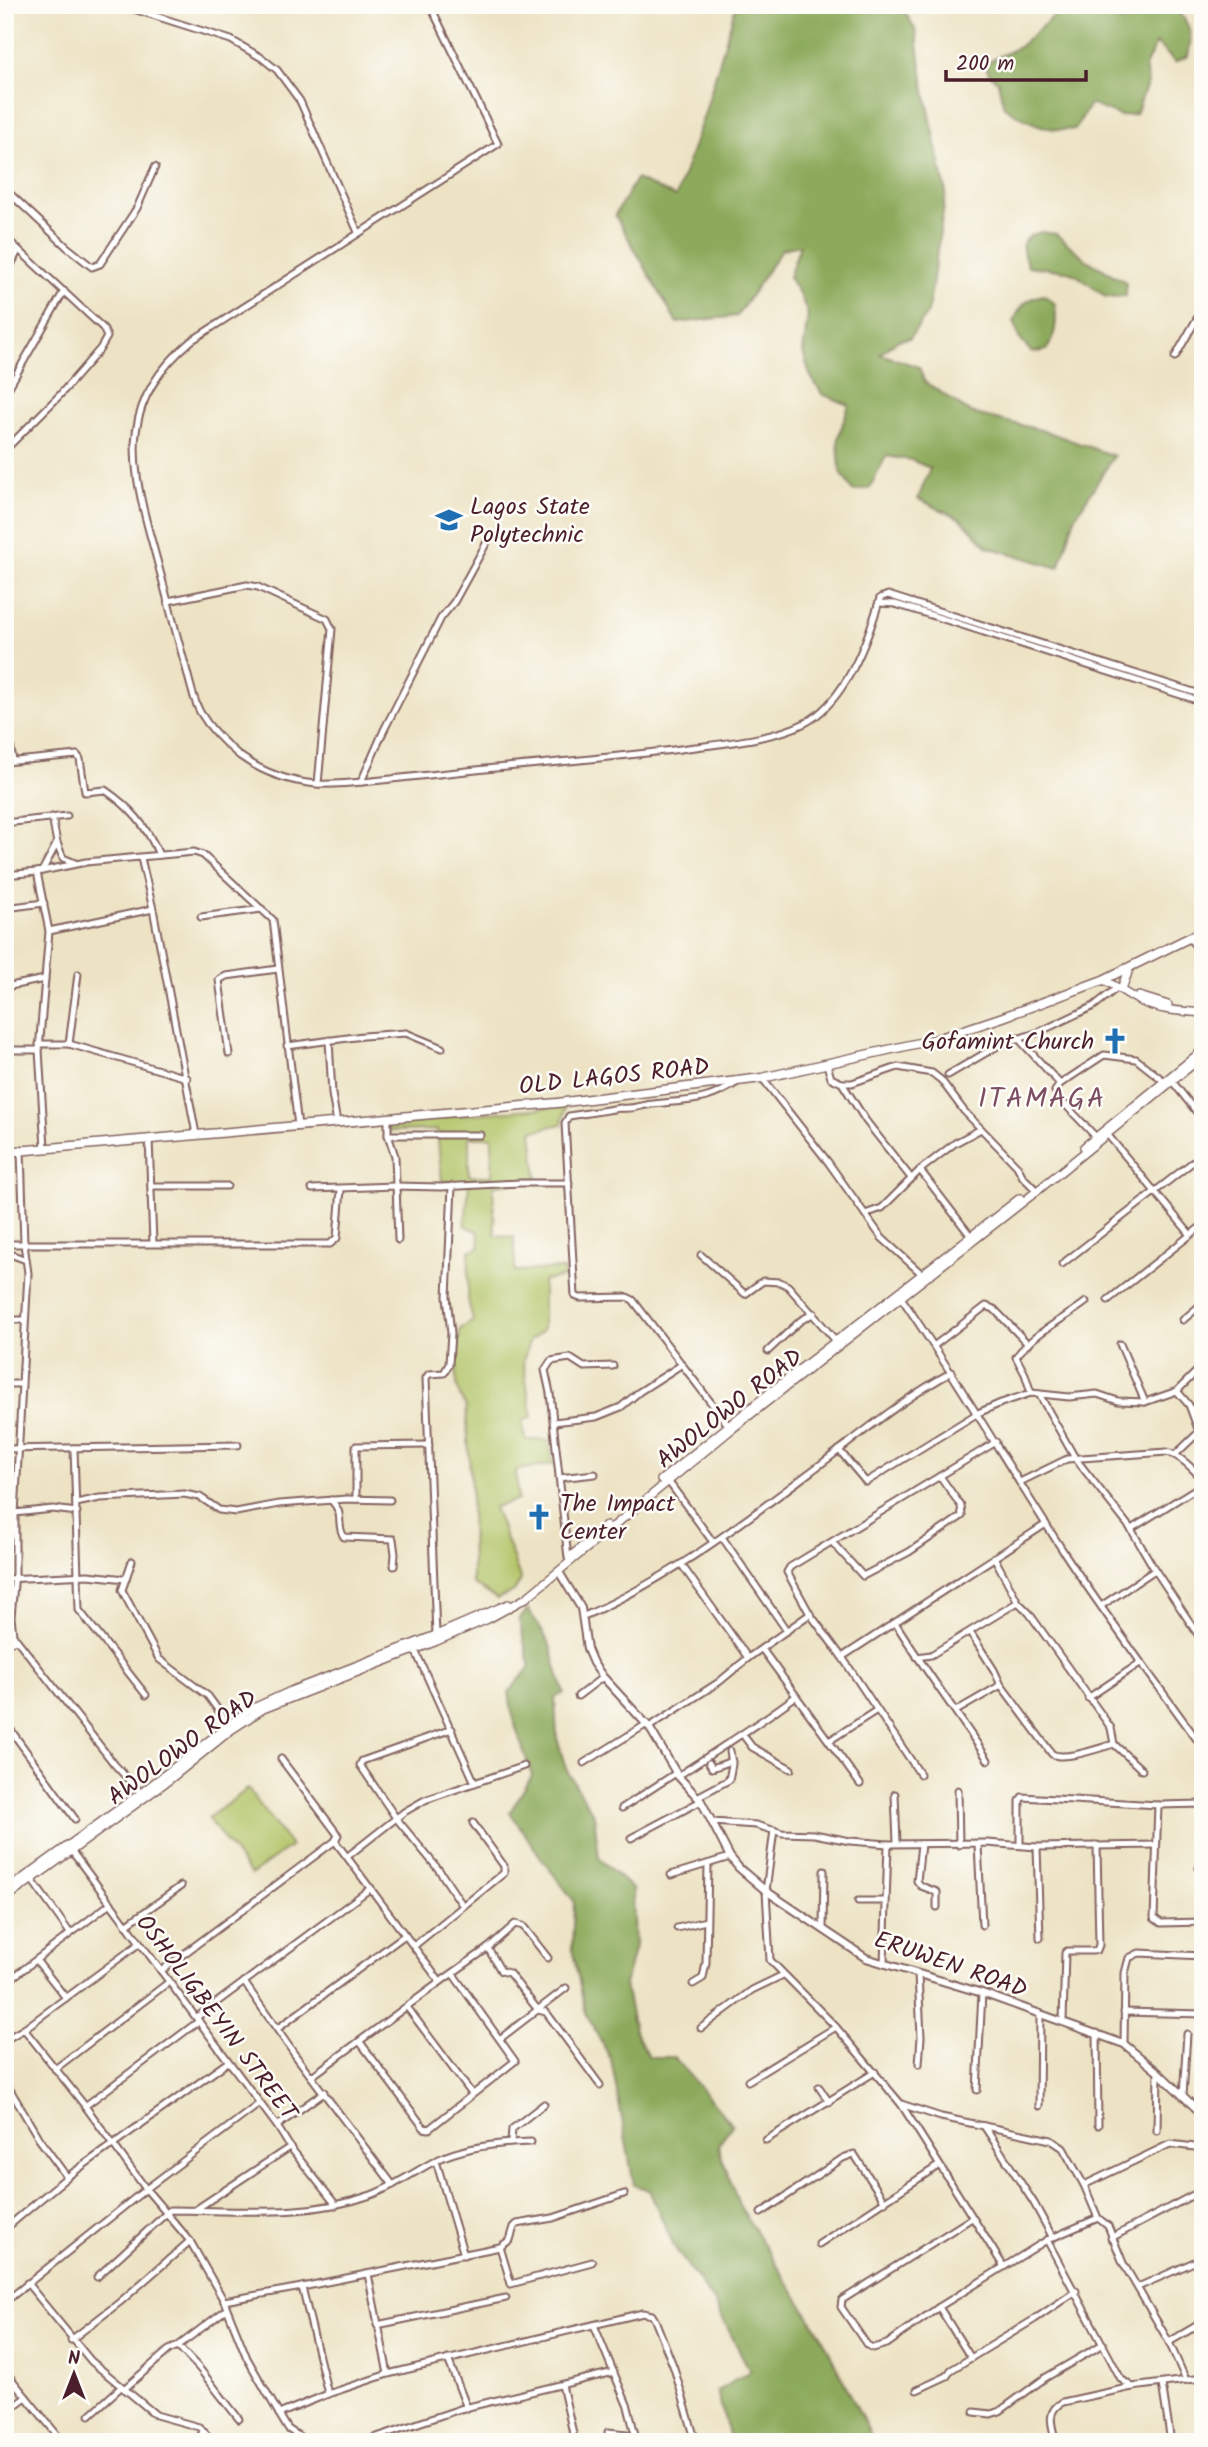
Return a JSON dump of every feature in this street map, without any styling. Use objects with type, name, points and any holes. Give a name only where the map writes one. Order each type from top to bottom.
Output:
[{"type":"main road","name":"OLD LAGOS ROAD","points":[[5,1152],[557,1103],[762,1078],[937,1039],[1003,1017],[1103,980],[1203,930]]},
{"type":"main road","points":[[1121,986],[1130,967]]},
{"type":"main road","points":[[1114,975],[1121,986]]},
{"type":"main road","points":[[1103,980],[1121,986],[1136,996],[1203,1012]]},
{"type":"main road","name":"AWOLOWO ROAD","points":[[5,1891],[263,1709],[488,1619],[522,1599],[559,1572],[900,1295],[1107,1135],[1203,1049]]},
{"type":"main road","name":"AWOLOWO ROAD","points":[[142,1795],[229,1725],[260,1704],[522,1599],[729,1425],[900,1295],[970,1235],[1203,1056]]},
{"type":"main road","name":"AWOLOWO ROAD","points":[[5,1899],[69,1848]]},
{"type":"street","points":[[121,5],[231,40],[277,70],[300,101],[358,232]]},
{"type":"street","points":[[430,5],[498,144],[191,341],[170,359],[148,389],[135,432],[134,463],[141,501],[199,710],[214,731],[242,757],[293,781],[318,784],[665,751],[740,741],[790,728],[806,722],[818,713],[852,673],[880,598],[888,596],[1203,695]]},
{"type":"street","points":[[5,189],[92,267],[100,264],[130,219],[155,167]]},
{"type":"street","points":[[5,237],[103,328],[107,337],[60,396],[7,446]]},
{"type":"street","points":[[5,277],[19,251]]},
{"type":"street","points":[[5,394],[64,291]]},
{"type":"street","points":[[1175,357],[1203,308]]},
{"type":"street","points":[[360,782],[441,618],[454,602],[486,542]]},
{"type":"street","points":[[168,601],[247,585],[258,587],[327,620],[332,629],[318,784]]},
{"type":"street","points":[[879,603],[895,604],[1203,702]]},
{"type":"street","points":[[5,715],[13,761]]},
{"type":"street","points":[[5,762],[77,755],[85,792],[104,790],[129,808],[151,836],[159,855]]},
{"type":"street","points":[[5,822],[67,816]]},
{"type":"street","points":[[52,817],[63,858],[77,864]]},
{"type":"street","points":[[45,1148],[39,1047],[49,931],[39,872],[57,843]]},
{"type":"street","points":[[5,875],[39,872],[77,864],[200,852],[272,920],[298,1126]]},
{"type":"street","points":[[141,858],[187,1078],[196,1134]]},
{"type":"street","points":[[5,908],[44,903]]},
{"type":"street","points":[[49,931],[153,909]]},
{"type":"street","points":[[201,917],[261,909]]},
{"type":"street","points":[[1189,938],[1203,954]]},
{"type":"street","points":[[229,1054],[219,980],[226,976],[278,969]]},
{"type":"street","points":[[69,1044],[78,974]]},
{"type":"street","points":[[5,987],[45,979]]},
{"type":"street","points":[[948,1075],[999,1045],[1039,1032],[1085,1010],[1121,986]]},
{"type":"street","points":[[288,1046],[409,1033],[442,1048]]},
{"type":"street","points":[[1018,1038],[1060,1084]]},
{"type":"street","points":[[329,1040],[332,1094],[337,1123]]},
{"type":"street","points":[[5,1050],[69,1044],[187,1078]]},
{"type":"street","points":[[1096,1137],[1058,1097],[1055,1090],[1104,1055],[1136,1059],[1168,1081],[1203,1120]]},
{"type":"street","points":[[827,1065],[831,1078],[842,1083],[864,1080],[898,1067],[932,1073],[1034,1188]]},
{"type":"street","points":[[762,1078],[770,1085],[882,1238],[922,1274]]},
{"type":"street","points":[[729,1425],[633,1300],[627,1297],[575,1296],[566,1118],[651,1104],[704,1100],[740,1081]]},
{"type":"street","points":[[842,1083],[866,1121],[911,1178]]},
{"type":"street","points":[[388,1118],[388,1135],[395,1156],[398,1240]]},
{"type":"street","points":[[865,1214],[882,1208],[920,1170],[955,1143],[981,1129]]},
{"type":"street","points":[[388,1135],[480,1135]]},
{"type":"street","points":[[1107,1135],[1190,1234]]},
{"type":"street","points":[[149,1139],[153,1243]]},
{"type":"street","points":[[21,1151],[24,1244],[28,1273],[20,1384],[11,1628],[17,1640],[115,1765],[142,1795]]},
{"type":"street","points":[[1062,1264],[1203,1154]]},
{"type":"street","points":[[920,1170],[970,1235]]},
{"type":"street","points":[[312,1189],[569,1183]]},
{"type":"street","points":[[151,1186],[227,1186]]},
{"type":"street","points":[[436,1635],[426,1378],[429,1374],[440,1375],[447,1370],[452,1334],[447,1297],[452,1186]]},
{"type":"street","points":[[5,1244],[330,1244],[337,1238],[341,1189]]},
{"type":"street","points":[[1108,1300],[1203,1225]]},
{"type":"street","points":[[5,1252],[26,1260]]},
{"type":"street","points":[[701,1255],[741,1293],[747,1294],[763,1281],[779,1282],[794,1292],[814,1313],[836,1342]]},
{"type":"street","points":[[900,1295],[935,1345],[1046,1524],[1140,1663],[1203,1748]]},
{"type":"street","points":[[1031,1393],[1016,1357],[1046,1328],[1062,1321],[1086,1302]]},
{"type":"street","points":[[1183,1320],[1203,1303]]},
{"type":"street","points":[[935,1345],[986,1306],[994,1309],[1028,1344]]},
{"type":"street","points":[[768,1351],[800,1321],[814,1313]]},
{"type":"street","points":[[5,1320],[26,1321]]},
{"type":"street","points":[[1120,1344],[1145,1402]]},
{"type":"street","points":[[568,1558],[554,1422],[546,1377],[547,1365],[551,1361],[570,1358],[584,1367],[613,1366]]},
{"type":"street","points":[[554,1422],[596,1417],[621,1407],[681,1365]]},
{"type":"street","points":[[839,1450],[866,1482],[978,1413],[1031,1393],[1069,1397],[1097,1394],[1118,1401],[1145,1402],[1177,1391],[1203,1365]]},
{"type":"street","points":[[584,1616],[620,1600],[722,1537],[906,1400],[952,1372]]},
{"type":"street","points":[[5,1384],[20,1384]]},
{"type":"street","points":[[1175,1455],[1201,1431],[1189,1405],[1177,1391]]},
{"type":"street","points":[[1039,1394],[1075,1458],[1131,1529],[1203,1642]]},
{"type":"street","points":[[920,1774],[810,1614],[787,1572],[790,1567],[996,1443]]},
{"type":"street","points":[[5,1450],[238,1445]]},
{"type":"street","points":[[356,1499],[356,1446],[429,1445]]},
{"type":"street","points":[[74,1448],[79,1610],[146,1695]]},
{"type":"street","points":[[1020,1482],[1058,1461],[1075,1458],[1167,1452],[1175,1455],[1203,1482],[1131,1529]]},
{"type":"street","points":[[559,1478],[595,1474]]},
{"type":"street","points":[[832,1542],[863,1576],[909,1552],[962,1516],[961,1506],[940,1476]]},
{"type":"street","points":[[668,1481],[713,1542]]},
{"type":"street","points":[[76,1503],[100,1498],[184,1494],[200,1497],[219,1510],[236,1512],[279,1504],[356,1499],[390,1500]]},
{"type":"street","points":[[331,1500],[340,1510],[340,1530],[344,1537],[393,1539],[394,1566]]},
{"type":"street","points":[[5,1514],[53,1508],[77,1512]]},
{"type":"street","points":[[842,1657],[1046,1524]]},
{"type":"street","points":[[722,1537],[786,1632]]},
{"type":"street","points":[[995,1557],[1018,1602],[1029,1613],[1111,1728],[1114,1744],[1142,1770]]},
{"type":"street","points":[[132,1561],[124,1594],[159,1659],[208,1696],[229,1725]]},
{"type":"street","points":[[681,1564],[748,1658]]},
{"type":"street","points":[[1101,1606],[1155,1570]]},
{"type":"street","name":"ERUWEN ROAD","points":[[559,1572],[575,1594],[584,1616],[587,1649],[593,1663],[648,1725],[677,1774],[699,1799],[730,1857],[766,1891],[864,1957],[982,1993],[1124,2044],[1203,2115]]},
{"type":"street","points":[[5,1579],[77,1576],[126,1579]]},
{"type":"street","points":[[917,1657],[930,1655],[1018,1602]]},
{"type":"street","points":[[584,1763],[719,1682],[810,1614]]},
{"type":"street","points":[[896,1624],[988,1760]]},
{"type":"street","points":[[970,1632],[1001,1685],[1052,1754],[1057,1757],[1114,1744]]},
{"type":"street","points":[[5,1643],[17,1640]]},
{"type":"street","points":[[762,1648],[860,1784]]},
{"type":"street","points":[[415,1650],[475,1783]]},
{"type":"street","points":[[923,1667],[930,1655]]},
{"type":"street","points":[[1088,1698],[1140,1663]]},
{"type":"street","points":[[578,1696],[603,1677]]},
{"type":"street","points":[[956,1711],[1001,1685]]},
{"type":"street","points":[[622,1808],[743,1735],[796,1696]]},
{"type":"street","points":[[829,1741],[877,1710]]},
{"type":"street","points":[[5,1722],[75,1819]]},
{"type":"street","points":[[452,1729],[362,1761],[360,1765],[396,1818],[439,1870],[463,1906]]},
{"type":"street","points":[[743,1735],[752,1747],[791,1769]]},
{"type":"street","points":[[631,1838],[729,1780],[732,1761],[730,1751]]},
{"type":"street","points":[[161,1971],[335,1841],[338,1835],[281,1759]]},
{"type":"street","points":[[709,1763],[712,1768],[732,1761]]},
{"type":"street","points":[[348,1856],[396,1818],[425,1800],[524,1766]]},
{"type":"street","points":[[958,1790],[959,1844]]},
{"type":"street","points":[[895,1794],[897,1843]]},
{"type":"street","points":[[1020,1845],[1022,1797],[1158,1805],[1203,1804]]},
{"type":"street","points":[[1158,1805],[1154,1918],[1161,1923],[1203,1922]]},
{"type":"street","points":[[712,1822],[756,1825],[782,1833],[814,1834],[850,1841],[888,1844],[1037,1847],[1156,1845]]},
{"type":"street","points":[[414,1946],[487,1889],[505,1870],[473,1824]]},
{"type":"street","points":[[774,1830],[766,1891],[768,1955],[783,1975],[836,2027],[901,2104],[1003,2267]]},
{"type":"street","points":[[335,1841],[440,1982]]},
{"type":"street","points":[[884,1964],[888,1844]]},
{"type":"street","points":[[921,1844],[917,1881],[921,1886],[937,1892],[937,1907]]},
{"type":"street","points":[[978,1844],[982,1925]]},
{"type":"street","points":[[1063,2022],[1065,1953],[1093,1951],[1097,1950],[1099,1945],[1097,1845]]},
{"type":"street","points":[[1037,1847],[1040,1938]]},
{"type":"street","name":"OSHOLIGBEYIN STREET","points":[[69,1848],[336,2205]]},
{"type":"street","points":[[671,1875],[730,1857]]},
{"type":"street","points":[[693,1984],[699,1982],[704,1973],[708,1864]]},
{"type":"street","points":[[823,1928],[824,1871]]},
{"type":"street","points":[[32,1880],[70,1933]]},
{"type":"street","points":[[126,1925],[181,1886]]},
{"type":"street","points":[[85,2106],[244,1982],[371,1888]]},
{"type":"street","points":[[858,1901],[886,1901]]},
{"type":"street","points":[[12,1978],[111,1903]]},
{"type":"street","points":[[677,1928],[706,1921]]},
{"type":"street","points":[[313,2076],[488,1948],[515,1924],[519,1924],[548,1958]]},
{"type":"street","points":[[277,2029],[405,1935]]},
{"type":"street","points":[[7,2036],[24,2029],[140,1943]]},
{"type":"street","points":[[488,1948],[501,1971],[509,1973],[538,2010],[546,2011],[600,2085]]},
{"type":"street","points":[[1124,2044],[1125,1973],[1129,1958],[1134,1953],[1203,1956]]},
{"type":"street","points":[[36,1960],[66,1998]]},
{"type":"street","points":[[360,2042],[424,2128],[429,2129],[515,2059],[453,1974]]},
{"type":"street","points":[[918,1974],[921,2037],[919,2064]]},
{"type":"street","points":[[701,2028],[752,1990],[783,1975]]},
{"type":"street","points":[[55,2068],[169,1982]]},
{"type":"street","points":[[244,1982],[393,2185]]},
{"type":"street","points":[[501,2038],[566,1988]]},
{"type":"street","points":[[977,2090],[982,1993]]},
{"type":"street","points":[[407,2007],[472,2094]]},
{"type":"street","points":[[1124,2011],[1203,2014]]},
{"type":"street","points":[[1039,2106],[1040,2015]]},
{"type":"street","points":[[748,2081],[836,2027]]},
{"type":"street","points":[[24,2029],[146,2189],[190,2241],[224,2301],[247,2358],[279,2414],[288,2429],[308,2442]]},
{"type":"street","points":[[1097,2033],[1098,2125]]},
{"type":"street","points":[[1183,2096],[1187,2034]]},
{"type":"street","points":[[5,2229],[67,2177],[228,2062]]},
{"type":"street","points":[[765,2140],[875,2072]]},
{"type":"street","points":[[1157,2130],[1158,2072]]},
{"type":"street","points":[[5,2081],[38,2139],[67,2177]]},
{"type":"street","points":[[819,2087],[829,2102]]},
{"type":"street","points":[[277,2126],[324,2092]]},
{"type":"street","points":[[5,2302],[146,2189],[259,2104]]},
{"type":"street","points":[[511,2143],[512,2129],[544,2104]]},
{"type":"street","points":[[901,2104],[941,2117],[1060,2144],[1084,2185],[1098,2218],[1108,2226],[1111,2238],[1169,2342],[1186,2380]]},
{"type":"street","points":[[984,2126],[1034,2203],[1121,2379],[1132,2387]]},
{"type":"street","points":[[97,2277],[170,2210],[246,2211],[336,2205],[393,2185],[450,2155],[511,2143],[531,2142]]},
{"type":"street","points":[[1084,2185],[1170,2144],[1203,2148]]},
{"type":"street","points":[[195,2210],[290,2147]]},
{"type":"street","points":[[761,2213],[843,2158],[854,2154],[885,2202]]},
{"type":"street","points":[[436,2161],[464,2255]]},
{"type":"street","points":[[818,2244],[938,2166]]},
{"type":"street","points":[[224,2301],[500,2246],[510,2240],[517,2224],[553,2218],[624,2194]]},
{"type":"street","points":[[1111,2238],[1193,2195],[1203,2194]]},
{"type":"street","points":[[971,2218],[842,2300],[840,2304],[867,2345],[873,2348],[887,2344],[1003,2267],[1050,2239],[1098,2218]]},
{"type":"street","points":[[71,2340],[120,2302],[190,2241]]},
{"type":"street","points":[[500,2246],[511,2284],[592,2262]]},
{"type":"street","points":[[1138,2287],[1203,2258]]},
{"type":"street","points":[[368,2274],[387,2374]]},
{"type":"street","points":[[27,2283],[71,2340],[122,2388],[156,2415],[204,2431],[214,2442]]},
{"type":"street","points":[[302,2287],[328,2394]]},
{"type":"street","points":[[917,2390],[947,2376],[951,2370],[1076,2291]]},
{"type":"street","points":[[377,2325],[506,2298]]},
{"type":"street","points":[[939,2307],[971,2358]]},
{"type":"street","points":[[90,2415],[169,2350],[227,2309]]},
{"type":"street","points":[[279,2414],[387,2374],[643,2313],[652,2315],[674,2368],[696,2442]]},
{"type":"street","points":[[1169,2342],[1203,2322]]},
{"type":"street","points":[[594,2325],[628,2407],[636,2442]]},
{"type":"street","points":[[974,2412],[991,2414],[1000,2411],[1045,2378],[1103,2344]]},
{"type":"street","points":[[178,2346],[239,2419]]},
{"type":"street","points":[[448,2360],[467,2408]]},
{"type":"street","points":[[5,2371],[63,2442]]},
{"type":"street","points":[[362,2442],[467,2408],[614,2372]]},
{"type":"street","points":[[1056,2442],[1050,2417],[1057,2405],[1115,2390],[1203,2378]]},
{"type":"street","points":[[1115,2390],[1121,2379]]},
{"type":"street","points":[[1162,2384],[1171,2442]]},
{"type":"street","points":[[562,2385],[575,2442]]},
{"type":"street","points":[[5,2413],[26,2397]]},
{"type":"street","points":[[197,2442],[204,2431]]},
{"type":"street","points":[[608,2432],[627,2434],[636,2442]]},
{"type":"green space","points":[[736,5],[901,5],[916,31],[924,86],[946,192],[928,312],[910,338],[898,340],[880,354],[919,367],[924,381],[971,413],[1045,431],[1114,456],[1075,517],[1059,568],[988,547],[961,519],[918,499],[930,468],[911,460],[886,456],[870,488],[853,491],[840,471],[838,438],[849,405],[822,394],[810,375],[803,352],[808,315],[789,277],[800,245],[782,249],[737,316],[677,323],[615,215],[636,179],[676,197],[705,112]]},
{"type":"green space","points":[[1066,5],[1096,5],[1122,22],[1140,16],[1156,5],[1176,8],[1190,30],[1188,56],[1175,62],[1156,43],[1145,67],[1148,81],[1136,114],[1120,116],[1090,104],[1075,129],[1056,129],[1029,121],[1004,107],[998,82],[988,72],[985,63],[1019,47]]},
{"type":"green space","points":[[1041,232],[1056,234],[1088,261],[1126,282],[1126,296],[1106,297],[1067,271],[1028,266],[1023,254],[1023,244],[1028,237]]},
{"type":"green space","points":[[1044,295],[1055,304],[1054,333],[1047,350],[1032,353],[1019,338],[1014,320],[1025,303]]},
{"type":"green space","points":[[566,1106],[562,1124],[532,1131],[537,1178],[493,1186],[495,1235],[514,1237],[515,1271],[564,1269],[565,1277],[543,1281],[543,1330],[530,1340],[523,1361],[532,1417],[522,1421],[526,1440],[548,1440],[554,1464],[516,1470],[518,1500],[494,1507],[521,1580],[514,1591],[497,1599],[472,1583],[471,1489],[466,1406],[458,1390],[457,1380],[460,1329],[473,1321],[468,1300],[469,1251],[480,1247],[478,1231],[465,1226],[469,1183],[442,1181],[437,1130],[390,1131],[382,1122]],"holes":[[[469,1137],[492,1137],[492,1176],[469,1176]]]},
{"type":"green space","points":[[528,1609],[549,1642],[564,1693],[555,1698],[557,1738],[566,1769],[594,1815],[599,1858],[633,1890],[635,1946],[625,1985],[634,2030],[649,2057],[674,2057],[732,2125],[718,2146],[739,2205],[821,2335],[874,2442],[731,2442],[717,2391],[750,2371],[715,2304],[675,2248],[649,2190],[634,2185],[611,2059],[586,2014],[572,1948],[574,1901],[510,1812],[532,1776],[513,1719],[509,1692],[530,1667],[519,1620]]},
{"type":"green space","points":[[248,1789],[291,1846],[251,1875],[208,1818]]},
{"type":"place","name":"Lagos State Polytechnic","points":[[449,520]]},
{"type":"place","name":"Gofamint Church","points":[[1115,1041]]},
{"type":"place","name":"The Impact Center","points":[[539,1517]]},
{"type":"district","name":"ITAMAGA","points":[[1042,1097]]}]
